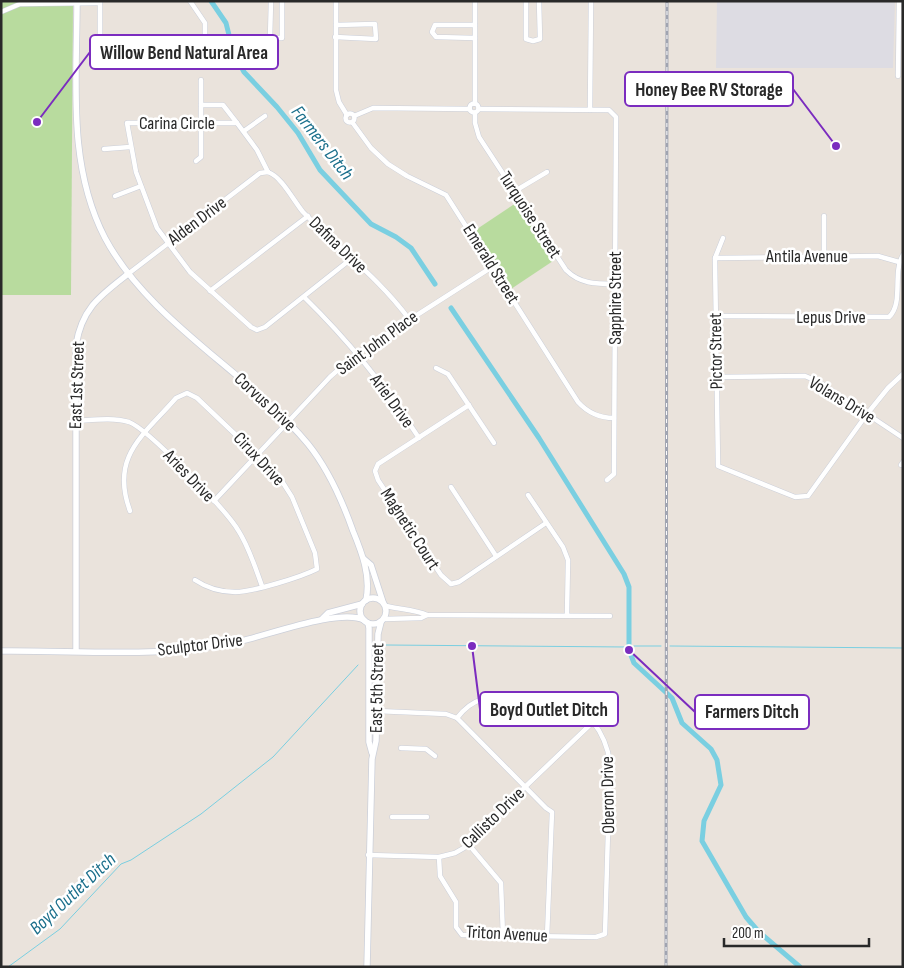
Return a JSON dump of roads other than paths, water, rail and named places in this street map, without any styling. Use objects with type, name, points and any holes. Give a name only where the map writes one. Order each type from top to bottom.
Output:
[{"type":"street","points":[[1,12],[20,4],[100,2],[100,53],[104,60],[196,60],[201,59],[205,50],[205,23],[190,1]]},
{"type":"street","points":[[271,1],[270,38],[276,39],[282,38],[282,1]]},
{"type":"street","points":[[336,1],[336,90],[339,102],[347,114],[354,116],[373,108],[470,109],[474,113],[479,109],[590,110],[591,1]]},
{"type":"street","points":[[475,1],[475,104],[479,109]]},
{"type":"street","points":[[526,1],[526,39],[532,41],[540,38],[539,1]]},
{"type":"street","points":[[898,76],[899,1]]},
{"type":"street","points":[[77,2],[76,125],[82,175],[98,223],[128,274]]},
{"type":"street","points":[[335,37],[376,39],[375,24],[336,25]]},
{"type":"street","points":[[475,25],[436,25],[432,32],[436,37],[475,38]]},
{"type":"street","points":[[196,161],[201,157],[201,80]]},
{"type":"street","points":[[470,109],[475,104]]},
{"type":"street","points":[[201,105],[222,105],[237,123]]},
{"type":"street","name":"Sapphire Street","points":[[590,110],[609,110],[614,112],[616,117],[614,474],[607,480]]},
{"type":"street","name":"Turquoise Street","points":[[474,113],[474,123],[479,136],[566,270],[573,278],[589,283],[615,284]]},
{"type":"street","name":"Emerald Street","points":[[347,114],[346,121],[352,122],[371,148],[388,164],[407,176],[446,195],[578,402],[593,414],[604,418],[614,418]]},
{"type":"street","points":[[244,132],[265,116]]},
{"type":"street","points":[[352,122],[354,116]]},
{"type":"street","name":"Carina Circle","points":[[268,172],[257,150],[237,123],[127,123],[130,147],[151,218],[167,244],[190,272],[251,328],[257,330],[265,328],[304,297]]},
{"type":"street","points":[[104,149],[130,147]]},
{"type":"street","name":"Alden Drive","points":[[128,274],[260,173],[268,172]]},
{"type":"street","name":"Dafina Drive","points":[[268,172],[275,176],[308,216],[388,292],[409,319]]},
{"type":"street","points":[[515,191],[547,172]]},
{"type":"street","points":[[115,196],[141,186]]},
{"type":"street","points":[[210,291],[308,216]]},
{"type":"street","points":[[824,216],[824,256]]},
{"type":"street","name":"Pictor Street","points":[[723,238],[714,258],[718,466],[795,497],[802,498],[811,494],[867,414]]},
{"type":"street","points":[[899,262],[903,255]]},
{"type":"street","name":"Antila Avenue","points":[[714,258],[878,256],[899,262]]},
{"type":"street","points":[[304,297],[352,259]]},
{"type":"street","name":"Lepus Drive","points":[[715,316],[889,317],[894,313],[897,305],[899,262]]},
{"type":"street","name":"Saint John Place","points":[[214,501],[330,377],[356,354],[492,267]]},
{"type":"street","name":"East 1st Street","points":[[76,650],[76,345],[80,325],[93,303],[128,274]]},
{"type":"street","name":"Corvus Drive","points":[[128,274],[152,299],[287,422],[309,446],[328,472],[343,502],[364,559],[369,587],[364,602]]},
{"type":"street","name":"Ariel Drive","points":[[304,297],[329,321],[392,396],[419,438]]},
{"type":"street","points":[[436,368],[448,374],[494,443]]},
{"type":"street","points":[[867,414],[888,388],[903,374]]},
{"type":"street","name":"Volans Drive","points":[[716,377],[805,376],[819,382],[903,438]]},
{"type":"street","name":"Cirux Drive","points":[[146,432],[176,398],[187,394],[197,398],[278,475],[292,497],[315,553],[317,568],[305,575],[262,586]]},
{"type":"street","points":[[419,438],[469,405]]},
{"type":"street","name":"Aries Drive","points":[[76,421],[116,420],[130,423],[146,432],[214,501],[237,528],[248,549],[262,586]]},
{"type":"street","points":[[130,510],[124,494],[124,468],[128,454],[146,432]]},
{"type":"street","name":"Magnetic Court","points":[[419,438],[378,464],[375,471],[378,480],[441,576],[451,584],[458,582],[496,556]]},
{"type":"street","points":[[451,487],[496,556],[546,524]]},
{"type":"street","points":[[528,495],[563,547],[568,560],[567,615]]},
{"type":"street","name":"Corvus Drive","points":[[364,559],[371,565],[385,605]]},
{"type":"street","points":[[194,580],[208,588],[236,592],[262,586]]},
{"type":"street","points":[[427,615],[421,611],[399,610],[385,605],[377,598],[364,602],[360,613],[366,622],[421,618],[427,615],[610,616]]},
{"type":"street","name":"Sculptor Drive","points":[[322,619],[328,613],[364,602]]},
{"type":"street","points":[[382,621],[385,605]]},
{"type":"street","name":"Sculptor Drive","points":[[1,651],[171,652],[242,641],[322,619],[349,616],[366,622]]},
{"type":"street","name":"East 5th Street","points":[[368,967],[368,855],[372,753],[376,741],[378,634],[382,621]]},
{"type":"street","name":"East 5th Street","points":[[366,622],[370,628],[369,742],[372,753]]},
{"type":"street","name":"Oberon Drive","points":[[457,718],[467,704],[484,698],[554,698],[582,710],[593,722],[604,738],[610,763],[606,934]]},
{"type":"street","points":[[377,711],[446,714],[457,718],[552,812],[547,937]]},
{"type":"street","name":"Callisto Drive","points":[[368,855],[439,857],[454,853],[469,845],[525,787],[593,722]]},
{"type":"street","points":[[401,748],[426,748],[435,756]]},
{"type":"street","points":[[392,817],[427,817]]},
{"type":"street","points":[[469,845],[501,883],[503,936]]},
{"type":"street","name":"Triton Avenue","points":[[439,857],[441,879],[456,902],[457,931],[465,936],[596,937],[606,934]]},
{"type":"waterway","name":"Farmers Ditch","points":[[211,1],[226,23],[233,51],[244,72],[277,107],[298,133],[320,170],[371,224],[396,237],[411,248],[435,284]]},
{"type":"waterway","name":"Boyd Outlet Ditch","points":[[451,308],[539,438],[624,574],[629,587],[629,650],[634,663],[672,698],[682,723],[711,749],[717,760],[721,785],[704,821],[702,841],[746,917],[758,931],[800,967]]},
{"type":"waterway","name":"Boyd Outlet Ditch","points":[[385,645],[626,647]]},
{"type":"waterway","name":"Boyd Outlet Ditch","points":[[634,646],[661,646]]},
{"type":"waterway","name":"Boyd Outlet Ditch","points":[[670,646],[903,648]]},
{"type":"waterway","name":"Boyd Outlet Ditch","points":[[8,967],[60,929],[121,864],[131,860],[201,814],[273,757],[358,665]]},
{"type":"railway","points":[[666,967],[667,1]]},
{"type":"place","name":"Willow Bend Natural Area","points":[[37,122]]},
{"type":"place","name":"Honey Bee RV Storage","points":[[836,146]]},
{"type":"place","name":"Boyd Outlet Ditch","points":[[472,646]]},
{"type":"place","name":"Farmers Ditch","points":[[629,650]]}]
